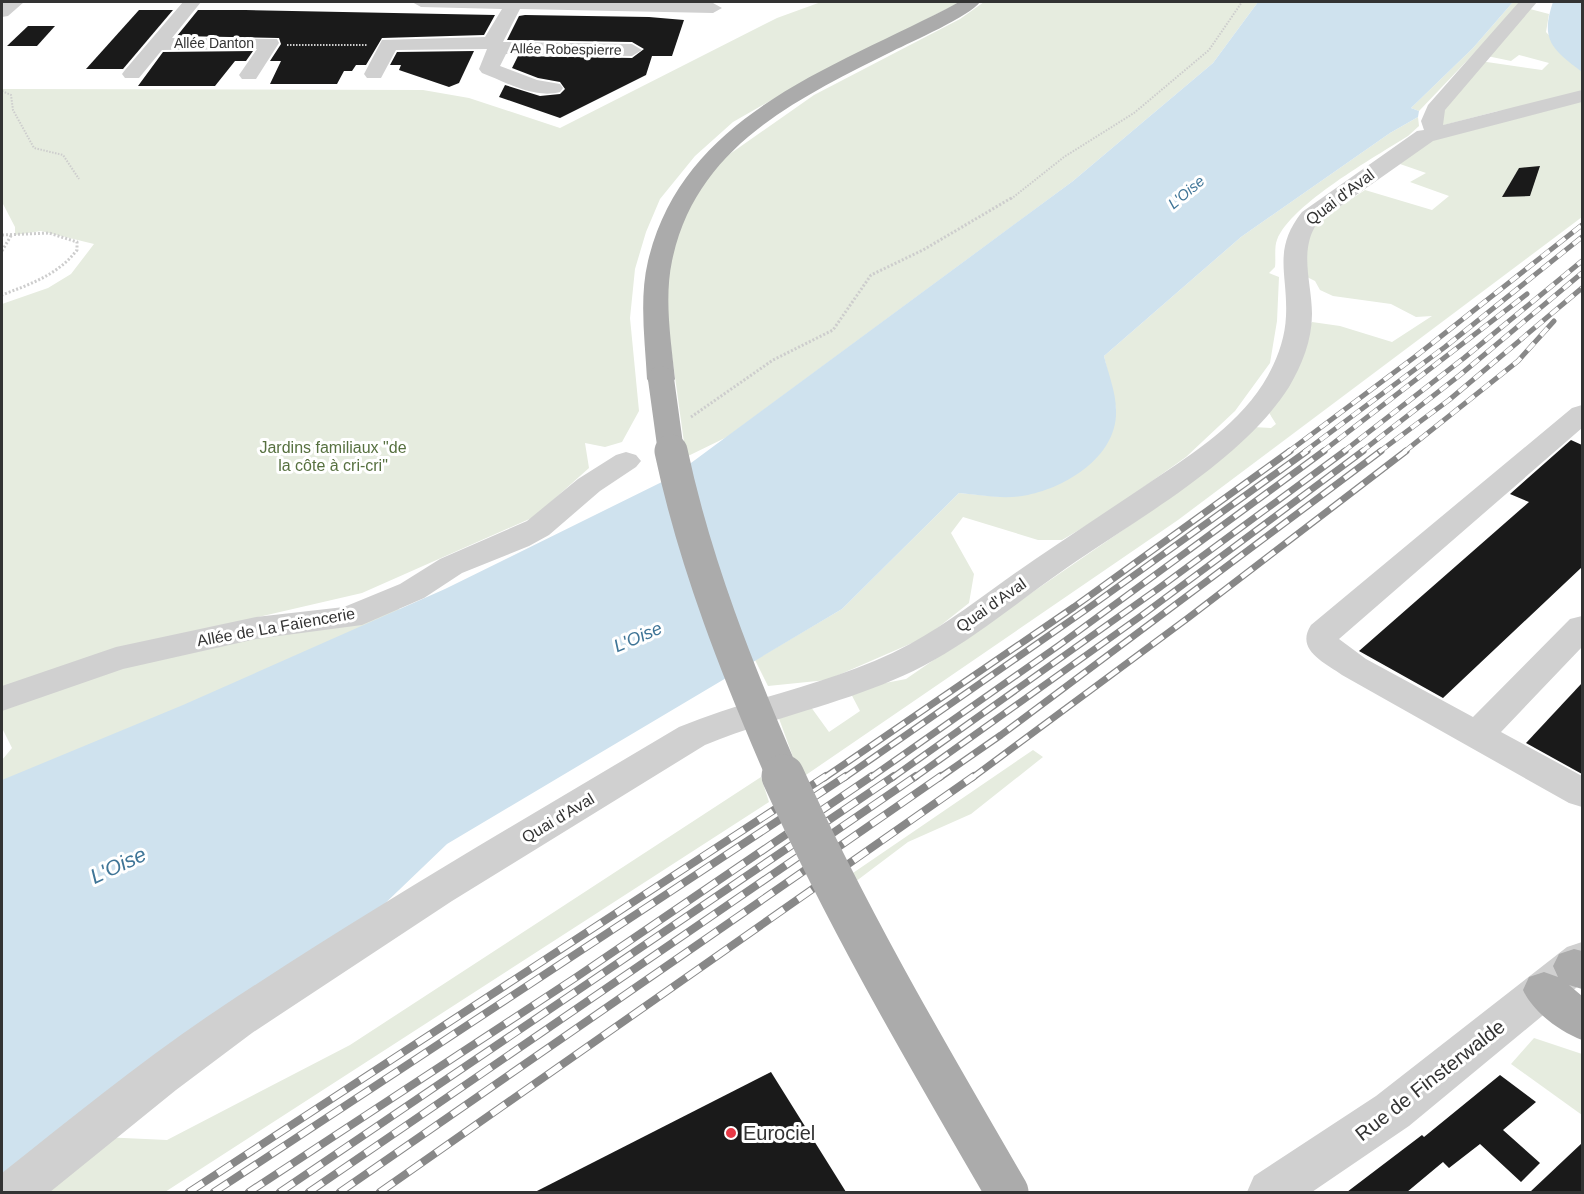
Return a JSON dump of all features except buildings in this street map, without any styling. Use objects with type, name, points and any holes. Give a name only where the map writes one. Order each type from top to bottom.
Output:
[{"type":"main road","points":[[971,2],[778,105],[735,135],[705,164],[675,210],[660,260],[657,314],[671,451],[696,548],[731,650],[763,729],[819,852],[877,966],[1007,1192]]},
{"type":"main road","points":[[1571,972],[1582,1021]]},
{"type":"street","points":[[2,12],[15,2]]},
{"type":"street","points":[[132,74],[192,2]]},
{"type":"street","points":[[421,2],[709,6]]},
{"type":"street","points":[[1433,133],[1431,121],[1435,109],[1528,2]]},
{"type":"street","points":[[514,4],[495,46],[490,64],[492,71],[534,86],[553,88]]},
{"type":"street","name":"Allée Danton","points":[[156,44],[270,43],[249,75]]},
{"type":"street","points":[[374,74],[389,45]]},
{"type":"street","name":"Allée Robespierre","points":[[389,45],[632,50]]},
{"type":"street","name":"Quai d'Aval","points":[[14,1192],[206,1042],[387,923],[692,736],[731,720],[855,681],[922,652],[1210,454],[1262,404],[1288,366],[1298,321],[1294,245],[1298,231],[1333,199],[1415,141],[1433,133],[1582,96]]},
{"type":"street","points":[[1582,414],[1323,633],[1322,643],[1354,667],[1582,793]]},
{"type":"street","name":"Allée de La Faïencerie","points":[[2,699],[116,658],[256,627],[350,617],[412,591],[451,566],[518,539],[538,528],[589,485],[626,461]]},
{"type":"street","points":[[1477,735],[1582,627]]},
{"type":"street","name":"Rue de Finsterwalde","points":[[1271,1192],[1345,1147],[1571,972]]},
{"type":"path","points":[[685,421],[773,360],[833,330],[871,275],[923,250],[1009,200],[1064,157],[1134,113],[1209,50],[1242,2]]},
{"type":"path","points":[[269,45],[389,45]]},
{"type":"path","points":[[2,91],[11,95],[14,110],[34,148],[64,153],[70,157],[79,179]]},
{"type":"path","points":[[2,235],[42,230],[55,232],[77,242],[77,250],[62,267],[44,278],[2,295]]},
{"type":"path","points":[[2,251],[12,233]]},
{"type":"green space","name":"Jardins familiaux \"de la côte à cri-cri\"","points":[[821,2],[960,2],[789,90],[733,122],[695,156],[660,199],[646,232],[635,269],[630,318],[639,411],[622,442],[605,447],[585,443],[589,468],[534,517],[362,593],[104,653],[2,692],[2,304],[48,288],[71,274],[94,244],[41,231],[15,235],[15,227],[2,202],[2,89],[423,90],[469,98],[560,128],[777,18]]},
{"type":"green space","points":[[984,2],[1258,2],[1213,63],[1073,181],[727,437],[686,457],[667,319],[667,269],[681,221],[717,163],[814,95],[960,19]]},
{"type":"green space","points":[[1513,2],[1523,2],[1419,111],[1411,108],[1473,48]]},
{"type":"green space","points":[[1530,9],[1549,14],[1546,32],[1582,72],[1582,217],[1178,520],[803,777],[777,713],[808,703],[829,732],[860,711],[849,690],[906,679],[1158,506],[1253,427],[1271,428],[1276,424],[1266,408],[1312,322],[1340,326],[1392,342],[1432,316],[1416,317],[1391,304],[1333,296],[1320,290],[1315,281],[1305,276],[1299,253],[1316,222],[1365,190],[1432,210],[1449,196],[1410,182],[1426,173],[1400,164],[1433,136],[1516,109],[1498,111],[1440,126],[1436,121],[1480,61],[1542,70],[1549,63],[1519,55],[1511,61],[1487,56]]},
{"type":"green space","points":[[1418,117],[1419,126],[1408,136],[1335,182],[1285,226],[1276,243],[1275,267],[1269,273],[1279,277],[1277,321],[1270,363],[1235,411],[1186,457],[1104,515],[1062,540],[1038,540],[963,517],[951,533],[974,574],[969,603],[926,637],[827,680],[768,686],[755,660],[842,609],[959,493],[1001,497],[1116,409],[1104,356],[1241,237],[1390,133]]},
{"type":"green space","points":[[390,607],[406,611],[2,794],[2,760],[12,748],[2,728],[2,710],[30,689]]},
{"type":"green space","points":[[1033,750],[1043,757],[971,814],[908,842],[855,882],[850,875]]},
{"type":"green space","points":[[761,777],[769,802],[165,1192],[39,1192],[102,1137],[167,1140],[350,1045]]},
{"type":"green space","points":[[1534,1038],[1582,1054],[1582,1115],[1511,1064]]},
{"type":"water","name":"L'Oise","points":[[1258,2],[1513,2],[1473,48],[1411,108],[1419,111],[1418,117],[1390,133],[1241,237],[1104,356],[1115,396],[1114,427],[1109,442],[1087,467],[1058,485],[1028,495],[1002,497],[959,493],[842,609],[447,844],[375,913],[166,1049],[2,1179],[2,780],[183,705],[445,589],[672,477],[1073,181],[1213,63]]},
{"type":"water","points":[[1553,2],[1582,2],[1582,72],[1563,57],[1551,43],[1548,26]]},
{"type":"railway","points":[[1288,452],[1416,356],[1582,225]]},
{"type":"railway","points":[[1304,452],[1445,347],[1582,237]]},
{"type":"railway","points":[[1343,452],[1464,358],[1582,261]]},
{"type":"railway","points":[[1361,452],[1460,375],[1582,273]]},
{"type":"railway","points":[[1379,452],[1449,400],[1582,288]]},
{"type":"railway","points":[[1322,452],[1527,294]]},
{"type":"railway","points":[[1404,452],[1518,361],[1554,321]]},
{"type":"railway","points":[[824,778],[1074,607],[1290,451]]},
{"type":"railway","points":[[844,778],[1087,609],[1307,451]]},
{"type":"railway","points":[[870,778],[1058,646],[1324,451]]},
{"type":"railway","points":[[892,778],[1159,588],[1345,451]]},
{"type":"railway","points":[[914,778],[1141,616],[1363,451]]},
{"type":"railway","points":[[939,778],[1001,735],[1381,451]]},
{"type":"railway","points":[[972,778],[1188,618],[1406,451]]},
{"type":"railway","points":[[189,1192],[826,776]]},
{"type":"railway","points":[[214,1192],[846,776]]},
{"type":"railway","points":[[249,1192],[575,978],[872,776]]},
{"type":"railway","points":[[280,1192],[894,776]]},
{"type":"railway","points":[[309,1192],[916,776]]},
{"type":"railway","points":[[340,1192],[941,776]]},
{"type":"railway","points":[[380,1192],[974,776]]},
{"type":"place","name":"Eurociel","points":[[731,1133]]}]
